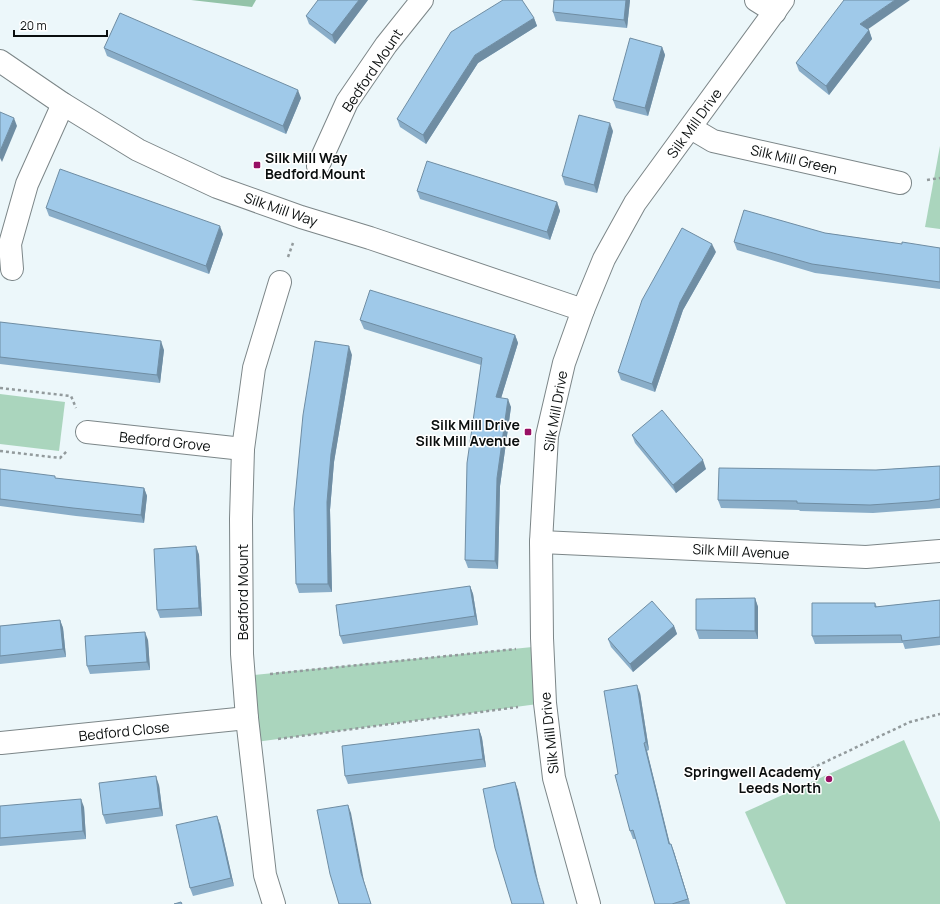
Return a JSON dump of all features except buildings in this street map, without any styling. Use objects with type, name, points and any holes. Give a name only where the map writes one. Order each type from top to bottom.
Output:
[{"type":"street","name":"Bedford Mount","points":[[318,166],[347,102],[386,45],[422,0]]},
{"type":"street","points":[[756,0],[779,6]]},
{"type":"street","name":"Silk Mill Drive","points":[[589,904],[554,778],[545,703],[542,646],[541,542],[548,436],[564,363],[583,310],[604,260],[635,203],[779,6]]},
{"type":"street","name":"Silk Mill Way","points":[[0,61],[63,104],[138,150],[217,187],[301,217],[378,241],[583,310]]},
{"type":"street","points":[[12,269],[10,244],[27,184],[63,104]]},
{"type":"street","name":"Silk Mill Green","points":[[690,128],[713,141],[900,184]]},
{"type":"street","name":"Bedford Mount","points":[[274,904],[265,875],[247,718],[242,654],[241,527],[243,450],[254,368],[280,282]]},
{"type":"street","name":"Bedford Grove","points":[[87,432],[243,450]]},
{"type":"street","name":"Silk Mill Avenue","points":[[541,542],[866,557],[940,550]]},
{"type":"street","name":"Bedford Close","points":[[1,743],[247,718]]},
{"type":"path","points":[[0,388],[71,396],[87,432],[60,458],[0,451]]},
{"type":"path","points":[[244,676],[542,646]]},
{"type":"path","points":[[250,743],[545,703]]},
{"type":"path","points":[[806,771],[910,722],[940,714]]},
{"type":"green space","points":[[191,0],[256,0],[252,7]]},
{"type":"green space","points":[[940,146],[940,229],[925,227]]},
{"type":"green space","points":[[0,394],[65,402],[59,451],[0,444]]},
{"type":"green space","points":[[542,646],[545,703],[249,743],[244,676]]},
{"type":"green space","points":[[904,740],[940,822],[940,904],[786,904],[745,812]]},
{"type":"place","name":"Silk Mill Way Bedford Mount","points":[[257,165]]},
{"type":"place","name":"Silk Mill Drive Silk Mill Avenue","points":[[528,432]]},
{"type":"place","name":"Springwell Academy Leeds North","points":[[829,779]]}]
